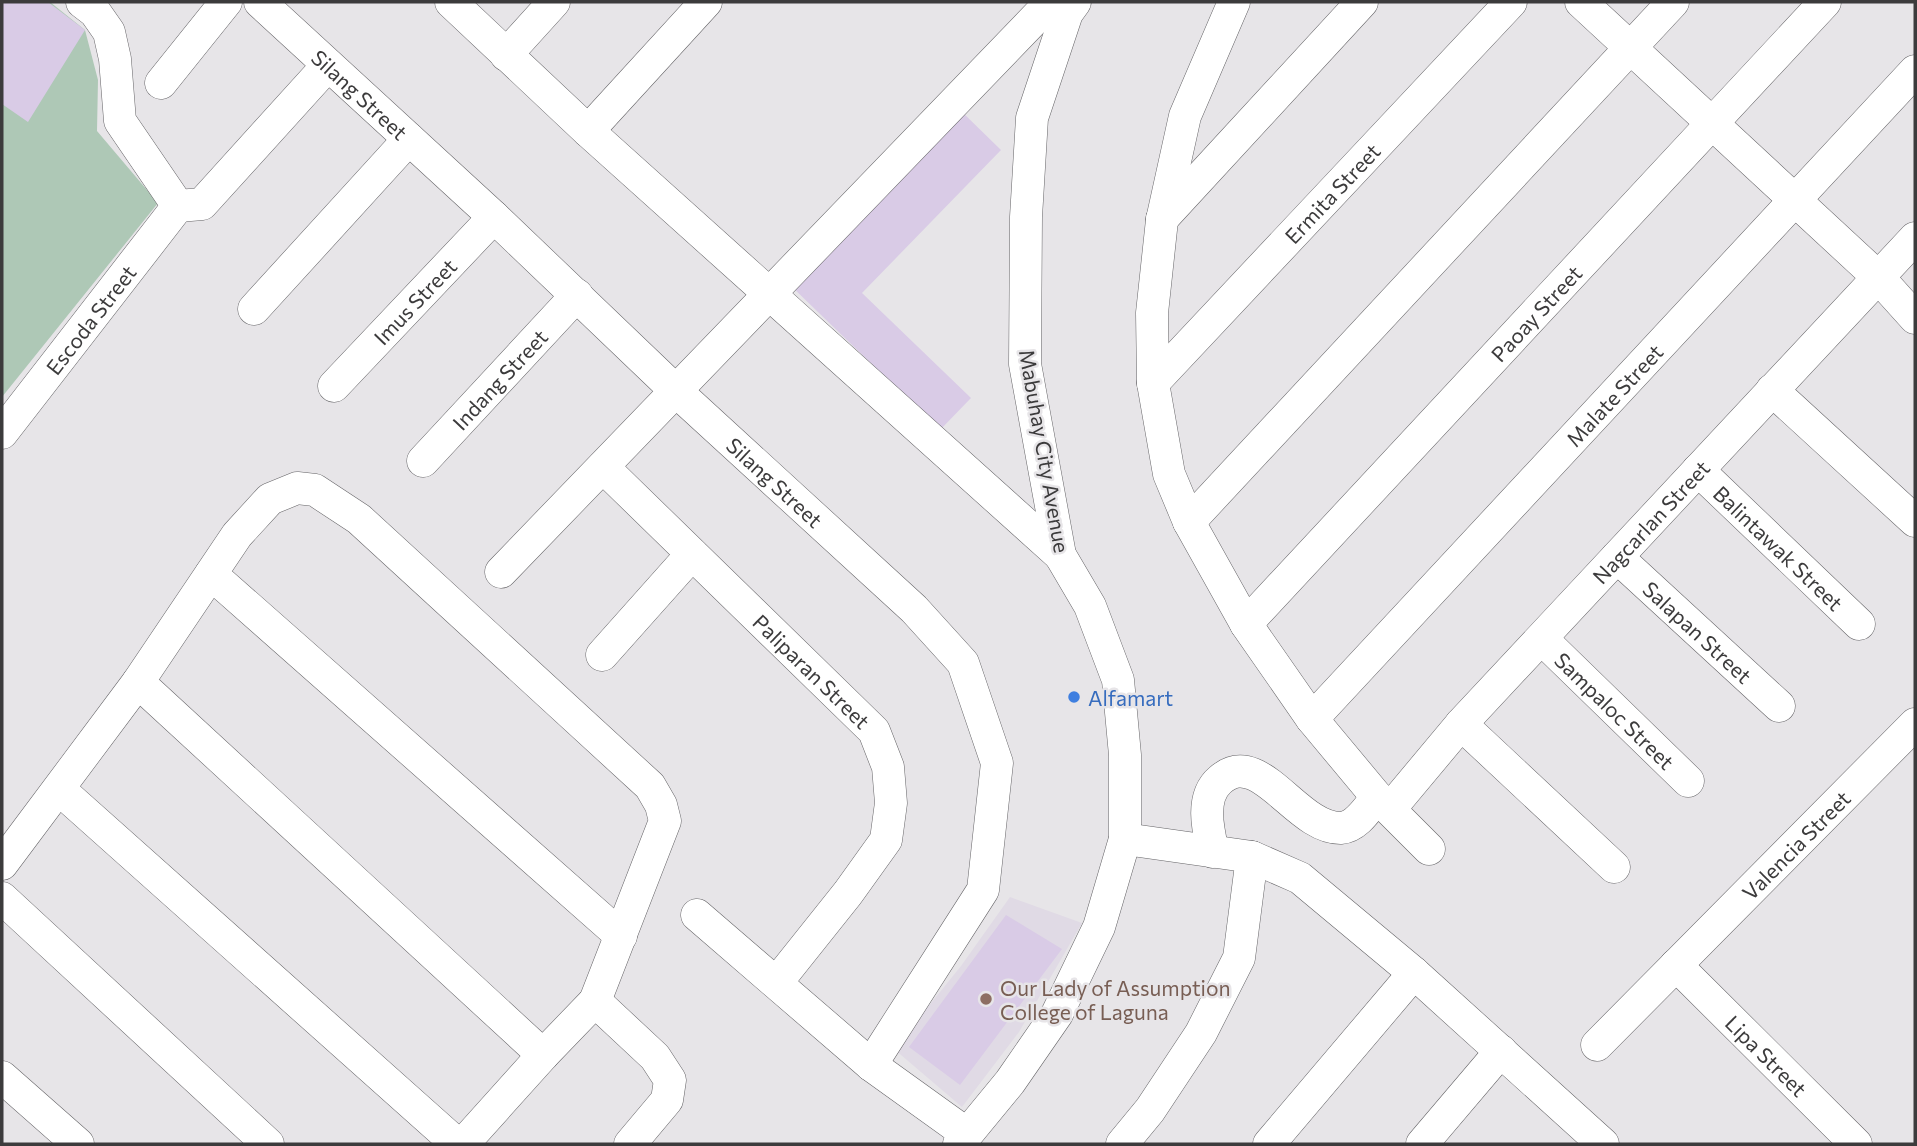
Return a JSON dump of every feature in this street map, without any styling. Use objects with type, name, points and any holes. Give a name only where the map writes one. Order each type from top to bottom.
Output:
[{"type":"street","points":[[82,2],[95,12],[109,33],[115,59],[120,121],[178,206],[202,204],[328,65]]},
{"type":"street","points":[[161,83],[226,2]]},
{"type":"street","name":"Silang Street","points":[[260,2],[494,217],[676,391],[914,609],[963,663],[997,763],[983,890],[871,1065]]},
{"type":"street","points":[[451,2],[588,131],[1060,555]]},
{"type":"street","points":[[506,55],[554,2]]},
{"type":"street","points":[[588,131],[706,2]]},
{"type":"street","points":[[501,572],[1051,2]]},
{"type":"street","name":"Mabuhay City Avenue","points":[[963,1139],[1010,1082],[1057,1014],[1098,927],[1125,839],[1125,755],[1118,680],[1090,606],[1060,555],[1025,364],[1026,217],[1032,118],[1067,13],[1075,2]]},
{"type":"street","points":[[1234,2],[1185,116],[1161,220],[1152,313],[1153,383],[1169,474],[1189,522],[1246,624],[1312,719],[1383,803],[1429,849]]},
{"type":"street","points":[[1161,220],[1362,2]]},
{"type":"street","name":"Ermita Street","points":[[1153,383],[1511,2]]},
{"type":"street","points":[[1581,2],[1879,278],[1915,318]]},
{"type":"street","points":[[1189,522],[1673,2]]},
{"type":"street","name":"Paoay Street","points":[[1246,624],[1825,2]]},
{"type":"street","name":"Malate Street","points":[[1312,719],[1915,71]]},
{"type":"street","points":[[254,309],[409,139]]},
{"type":"street","name":"Escoda Street","points":[[2,433],[178,206]]},
{"type":"street","name":"Imus Street","points":[[334,386],[494,217]]},
{"type":"street","name":"Nagcarlan Street","points":[[1213,852],[1207,825],[1207,807],[1214,786],[1221,778],[1235,772],[1249,772],[1269,781],[1304,814],[1323,824],[1342,828],[1356,822],[1383,803],[1542,639],[1915,238]]},
{"type":"street","name":"Indang Street","points":[[423,461],[577,295]]},
{"type":"street","points":[[1772,390],[1915,521]]},
{"type":"street","name":"Paliparan Street","points":[[603,467],[874,731],[888,767],[891,803],[886,840],[848,893],[777,982]]},
{"type":"street","name":"Balintawak Street","points":[[1698,470],[1859,624]]},
{"type":"street","points":[[2,864],[138,682],[237,535],[270,499],[297,488],[315,490],[359,519],[650,786],[661,805],[665,821],[595,1002],[542,1055],[463,1144]]},
{"type":"street","points":[[602,655],[692,554]]},
{"type":"street","name":"Salapan Street","points":[[1617,557],[1779,706]]},
{"type":"street","points":[[211,574],[621,936]]},
{"type":"street","name":"Sampaloc Street","points":[[1542,639],[1688,781]]},
{"type":"street","points":[[138,682],[542,1055]]},
{"type":"street","points":[[1461,724],[1614,867]]},
{"type":"street","name":"Valencia Street","points":[[1597,1045],[1915,724]]},
{"type":"street","points":[[59,789],[457,1144]]},
{"type":"street","points":[[1125,839],[1252,857],[1300,878],[1414,973],[1501,1051],[1593,1141]]},
{"type":"street","points":[[1122,1144],[1150,1110],[1201,1033],[1239,958],[1252,857]]},
{"type":"street","points":[[2,898],[268,1144]]},
{"type":"street","points":[[697,915],[871,1065],[963,1139]]},
{"type":"street","name":"Lipa Street","points":[[1676,965],[1838,1138]]},
{"type":"street","points":[[1269,1144],[1414,973]]},
{"type":"street","points":[[595,1002],[655,1057],[670,1080],[667,1100],[630,1144]]},
{"type":"street","points":[[1422,1144],[1501,1051]]},
{"type":"street","points":[[2,1077],[78,1144]]},
{"type":"shaded area","name":"Our Lady of Assumption College of Laguna","points":[[1010,897],[1082,923],[1019,1032],[962,1107],[894,1049],[961,966]]},
{"type":"green space","points":[[2,2],[50,2],[85,30],[98,80],[97,131],[158,203],[2,397]]},
{"type":"building","points":[[2,2],[48,2],[85,30],[28,122],[2,104]]},
{"type":"building","points":[[959,109],[1001,150],[862,293],[971,398],[940,430],[789,284]]},
{"type":"building","name":"Our Lady of Assumption College of Laguna","points":[[1006,915],[1062,949],[960,1085],[909,1047]]},
{"type":"place","name":"Alfamart","points":[[1074,697]]},
{"type":"place","name":"Our Lady of Assumption College of Laguna","points":[[986,999]]}]
